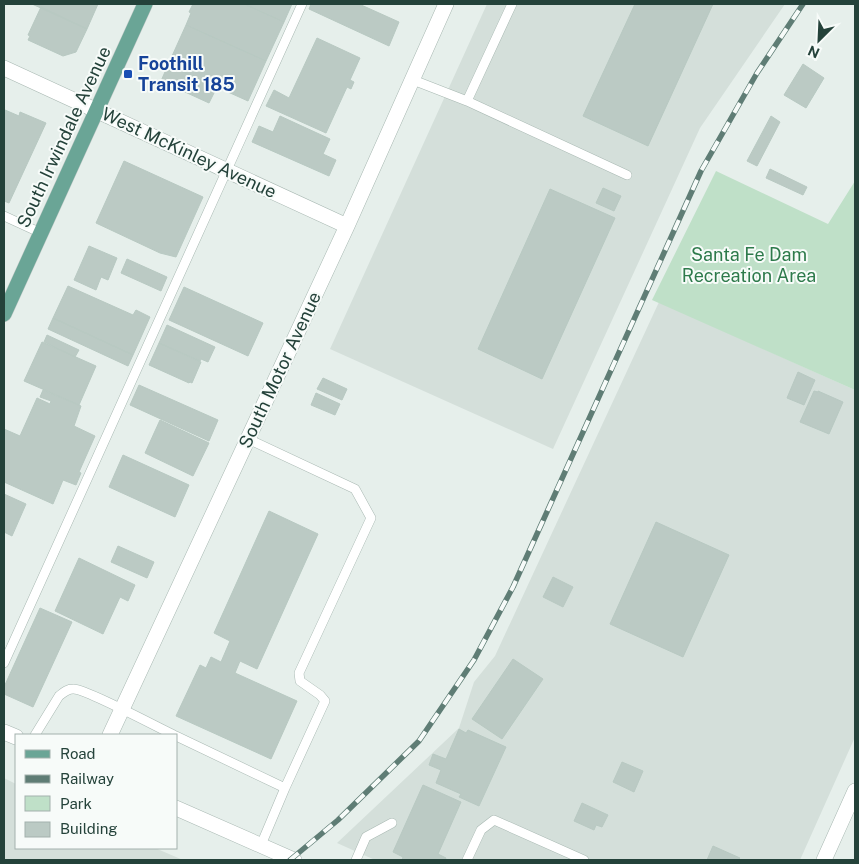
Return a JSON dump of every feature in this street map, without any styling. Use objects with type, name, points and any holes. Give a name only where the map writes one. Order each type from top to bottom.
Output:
[{"type":"main road","name":"South Irwindale Avenue","points":[[4,314],[145,4]]},
{"type":"street","name":"South Motor Avenue","points":[[110,734],[348,226],[446,4]]},
{"type":"street","name":"West McKinley Avenue","points":[[4,68],[348,226]]},
{"type":"street","points":[[824,860],[855,791]]},
{"type":"street","points":[[178,809],[293,860]]},
{"type":"lane","points":[[4,663],[302,4]]},
{"type":"lane","points":[[467,101],[512,4]]},
{"type":"lane","points":[[412,80],[467,101],[627,175]]},
{"type":"lane","points":[[4,216],[41,233]]},
{"type":"lane","points":[[248,439],[355,489],[371,518],[300,673],[300,681],[320,695],[325,701],[261,845]]},
{"type":"lane","points":[[36,734],[59,696],[65,690],[72,688],[171,734]]},
{"type":"lane","points":[[178,737],[285,788]]},
{"type":"lane","points":[[467,860],[481,830],[494,820],[584,860]]},
{"type":"lane","points":[[356,860],[366,837],[392,823]]},
{"type":"shaded area","points":[[487,4],[785,4],[700,128],[553,449],[330,349]]},
{"type":"shaded area","points":[[659,302],[855,390],[855,737],[800,860],[375,860],[337,843],[459,728],[474,682],[495,656]]},
{"type":"shaded area","points":[[4,778],[15,784],[15,849],[157,849],[183,860],[4,860]]},
{"type":"green space","name":"Santa Fe Dam Recreation Area","points":[[716,171],[828,224],[855,181],[855,390],[652,300]]},
{"type":"building","points":[[32,4],[98,4],[87,29]]},
{"type":"building","points":[[193,4],[244,4],[284,22],[266,61],[186,25]]},
{"type":"building","points":[[244,4],[292,4],[284,22]]},
{"type":"building","points":[[311,4],[359,4],[399,22],[389,46],[309,9]]},
{"type":"building","points":[[635,4],[713,4],[648,146],[583,116]]},
{"type":"building","points":[[41,7],[87,29],[76,52],[63,56],[28,40],[30,36],[28,35]]},
{"type":"building","points":[[186,25],[266,61],[248,101],[168,65]]},
{"type":"building","points":[[317,38],[360,58],[350,80],[354,82],[351,89],[347,87],[326,133],[266,106],[274,90],[289,98]]},
{"type":"building","points":[[803,64],[824,78],[806,108],[784,95]]},
{"type":"building","points":[[168,65],[217,87],[209,103],[161,81]]},
{"type":"building","points":[[5,110],[19,116],[20,112],[46,123],[9,203],[4,201]]},
{"type":"building","points":[[280,116],[330,139],[323,154],[336,160],[329,176],[252,142],[259,126],[273,132]]},
{"type":"building","points":[[771,116],[780,122],[757,166],[747,161]]},
{"type":"building","points":[[124,161],[203,197],[176,257],[160,253],[96,223]]},
{"type":"building","points":[[770,169],[807,187],[803,195],[766,178]]},
{"type":"building","points":[[603,188],[621,196],[614,211],[596,203]]},
{"type":"building","points":[[550,189],[615,218],[542,379],[478,349]]},
{"type":"building","points":[[89,246],[117,258],[108,280],[101,277],[96,290],[74,280]]},
{"type":"building","points":[[127,259],[167,277],[161,291],[121,273]]},
{"type":"building","points":[[68,286],[133,315],[136,310],[150,317],[133,355],[53,318]]},
{"type":"building","points":[[184,287],[263,323],[248,356],[169,320]]},
{"type":"building","points":[[53,318],[133,355],[128,366],[48,329]]},
{"type":"building","points":[[167,325],[215,347],[208,362],[201,359],[200,361],[159,343]]},
{"type":"building","points":[[47,335],[79,350],[75,357],[44,342]]},
{"type":"building","points":[[42,342],[96,366],[79,405],[24,381]]},
{"type":"building","points":[[159,343],[201,362],[192,383],[149,365]]},
{"type":"building","points":[[798,372],[815,380],[804,405],[787,398]]},
{"type":"building","points":[[323,378],[347,389],[342,400],[317,389]]},
{"type":"building","points":[[139,385],[218,420],[209,441],[130,405]]},
{"type":"building","points":[[43,390],[81,406],[74,426],[95,436],[79,472],[81,473],[76,485],[63,480],[53,504],[4,482],[4,429],[20,436],[37,398],[50,404],[51,401],[40,397]]},
{"type":"building","points":[[814,391],[843,402],[829,434],[800,422]]},
{"type":"building","points":[[316,393],[340,404],[335,415],[311,405]]},
{"type":"building","points":[[160,420],[209,443],[193,476],[145,453]]},
{"type":"building","points":[[123,455],[189,485],[175,517],[109,487]]},
{"type":"building","points":[[4,494],[26,504],[12,536],[4,532]]},
{"type":"building","points":[[269,511],[318,534],[257,669],[240,661],[235,673],[297,701],[271,759],[176,716],[200,665],[206,668],[211,657],[221,662],[230,641],[214,633]]},
{"type":"building","points":[[656,522],[729,555],[683,657],[610,624]]},
{"type":"building","points":[[118,546],[154,562],[147,578],[111,562]]},
{"type":"building","points":[[79,558],[135,585],[128,601],[120,597],[103,634],[55,611]]},
{"type":"building","points":[[553,577],[573,587],[563,607],[543,597]]},
{"type":"building","points":[[40,608],[72,622],[33,707],[4,694],[4,687]]},
{"type":"building","points":[[513,659],[543,679],[502,739],[472,719]]},
{"type":"building","points":[[459,729],[466,733],[468,730],[506,747],[479,806],[459,797],[461,794],[436,783],[441,770],[429,765],[433,754],[446,759]]},
{"type":"building","points":[[622,762],[643,771],[634,792],[613,782]]},
{"type":"building","points":[[423,785],[461,802],[438,854],[446,858],[445,860],[402,860],[403,857],[393,852]]},
{"type":"building","points":[[582,803],[608,815],[602,827],[596,825],[594,830],[574,821]]},
{"type":"building","points":[[713,846],[740,858],[738,860],[707,860]]},
{"type":"railway","points":[[290,860],[338,820],[419,741],[474,660],[513,587],[701,171],[757,73],[803,4]]},
{"type":"place","name":"Foothill Transit 185","points":[[128,74]]}]
